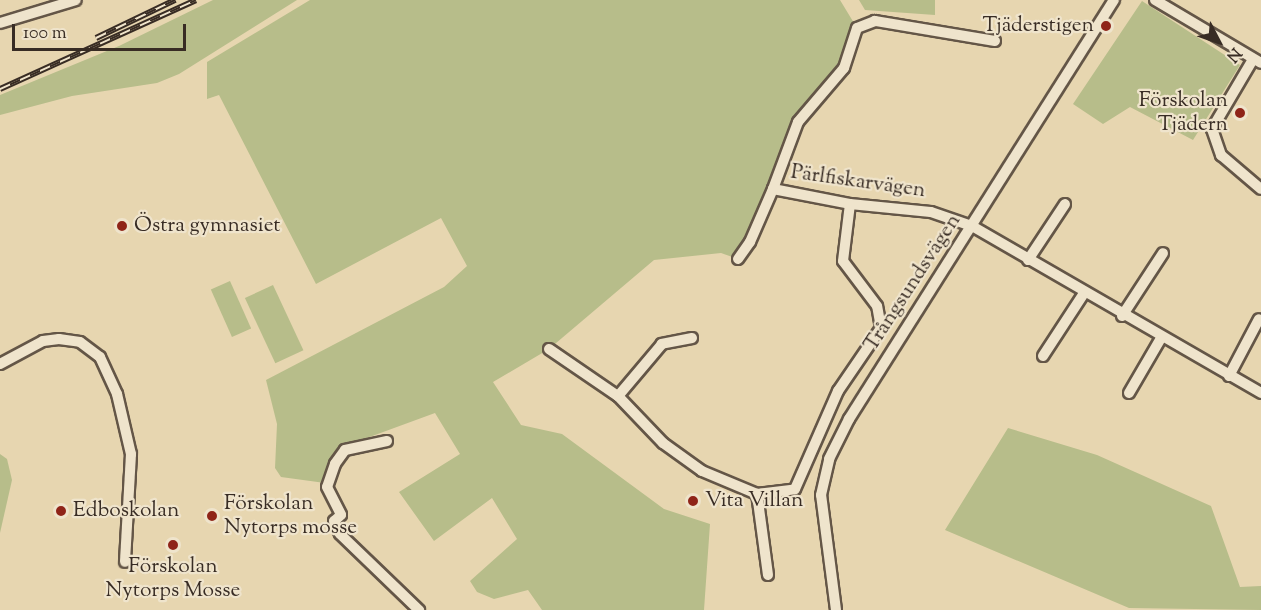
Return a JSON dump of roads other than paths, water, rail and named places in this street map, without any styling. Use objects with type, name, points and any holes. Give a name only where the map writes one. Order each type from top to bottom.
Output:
[{"type":"street","name":"Trångsundsvägen","points":[[836,610],[821,495],[829,459],[849,419],[1114,0]]},
{"type":"street","points":[[1155,0],[1257,62],[1212,129],[1221,155],[1261,189]]},
{"type":"street","points":[[0,23],[72,1]]},
{"type":"street","name":"Pärlfiskarvägen","points":[[738,259],[750,242],[798,122],[844,68],[858,28],[875,21],[995,41]]},
{"type":"street","name":"Pärlfiskarvägen","points":[[773,189],[850,204],[931,212],[972,226],[1122,316],[1261,393]]},
{"type":"street","points":[[549,349],[618,396],[663,443],[702,471],[757,494],[795,489],[838,391],[881,328],[877,306],[843,261],[850,204]]},
{"type":"street","points":[[1028,260],[1065,204]]},
{"type":"street","points":[[1122,316],[1163,253]]},
{"type":"street","points":[[1042,356],[1084,293]]},
{"type":"street","points":[[1229,376],[1259,319]]},
{"type":"street","points":[[618,396],[662,344],[692,338]]},
{"type":"street","points":[[1129,393],[1161,338]]},
{"type":"street","points":[[0,364],[43,341],[59,339],[80,342],[100,357],[117,394],[131,454],[125,562]]},
{"type":"street","points":[[387,441],[345,450],[327,488],[341,515],[334,520],[340,534],[382,570],[419,610]]},
{"type":"street","points":[[757,494],[768,575]]},
{"type":"railway","points":[[96,38],[175,0]]},
{"type":"railway","points":[[0,89],[196,0]]},
{"type":"place","name":"Tjäderstigen","points":[[1106,26]]},
{"type":"place","name":"Förskolan Tjädern","points":[[1240,113]]},
{"type":"place","name":"Östra gymnasiet","points":[[122,226]]},
{"type":"place","name":"Vita Villan","points":[[693,501]]},
{"type":"place","name":"Edboskolan","points":[[61,511]]},
{"type":"place","name":"Förskolan Nytorps mosse","points":[[212,516]]},
{"type":"place","name":"Förskolan Nytorps Mosse","points":[[173,545]]}]
